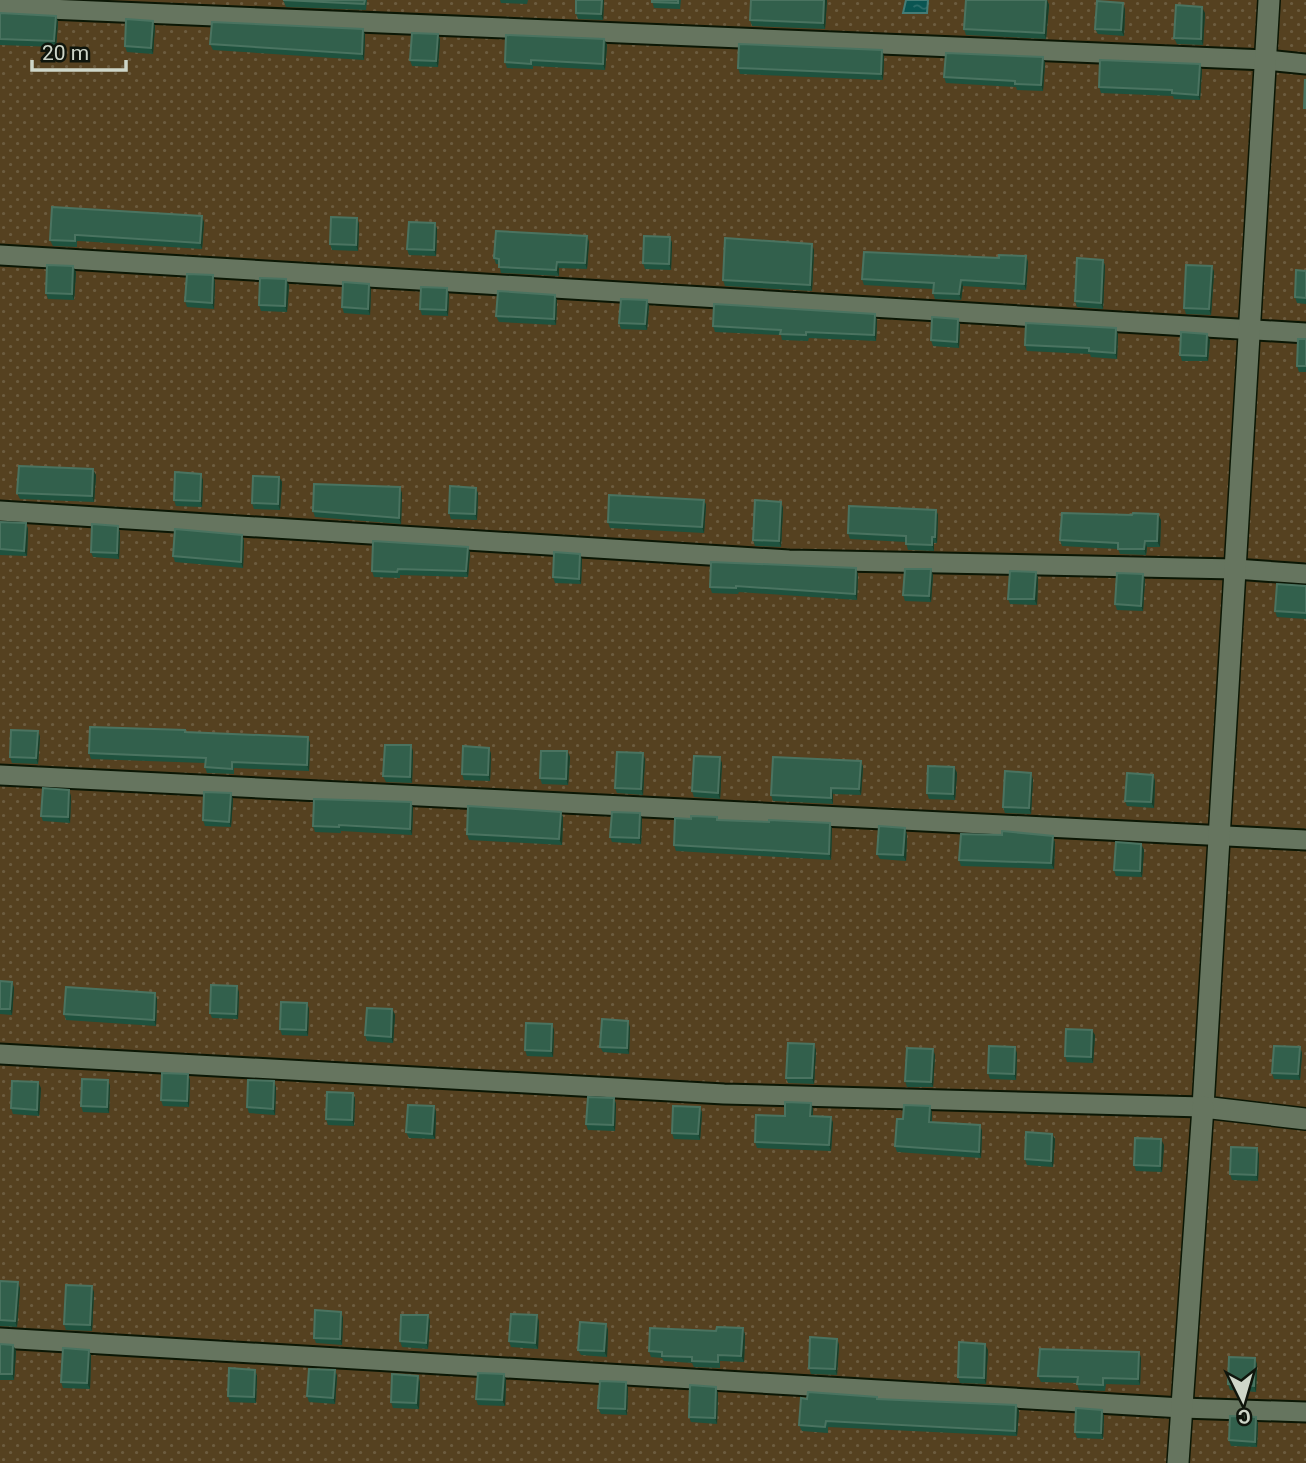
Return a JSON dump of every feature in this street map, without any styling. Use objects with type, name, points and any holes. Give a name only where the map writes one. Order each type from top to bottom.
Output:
[{"type":"street","points":[[1178,1463],[1203,1107],[1269,0]]},
{"type":"street","points":[[1203,1107],[1306,1119]]},
{"type":"lane","points":[[0,7],[1266,60],[1306,64]]},
{"type":"lane","points":[[0,254],[1306,333]]},
{"type":"lane","points":[[0,511],[789,561],[1235,569],[1306,574]]},
{"type":"lane","points":[[0,775],[1306,840]]},
{"type":"lane","points":[[0,1054],[724,1094],[1203,1107]]},
{"type":"lane","points":[[0,1338],[1182,1408],[1306,1412]]},
{"type":"shaded area","points":[[0,0],[1306,0],[1306,1463],[0,1463]]},
{"type":"water","points":[[906,0],[928,0],[927,13],[903,13]]},
{"type":"building","points":[[283,0],[365,0],[364,4]]},
{"type":"building","points":[[576,0],[602,0],[601,14],[576,13]]},
{"type":"building","points":[[678,0],[678,3],[652,2]]},
{"type":"building","points":[[751,0],[824,0],[823,23],[750,20]]},
{"type":"building","points":[[966,0],[1046,0],[1044,33],[964,29]]},
{"type":"building","points":[[1097,1],[1123,3],[1121,30],[1095,29]]},
{"type":"building","points":[[1176,5],[1202,7],[1201,39],[1174,38]]},
{"type":"building","points":[[0,13],[56,16],[54,41],[0,39]]},
{"type":"building","points":[[126,19],[153,21],[151,48],[125,46]]},
{"type":"building","points":[[212,22],[363,29],[362,54],[210,44]]},
{"type":"building","points":[[412,33],[438,34],[436,61],[410,60]]},
{"type":"building","points":[[506,35],[604,39],[603,64],[531,60],[531,64],[505,62]]},
{"type":"building","points":[[739,44],[882,50],[881,74],[738,68]]},
{"type":"building","points":[[946,53],[1043,57],[1041,85],[944,77]]},
{"type":"building","points":[[1100,60],[1200,64],[1198,95],[1172,93],[1172,90],[1099,87]]},
{"type":"building","points":[[1305,80],[1306,108],[1304,108]]},
{"type":"building","points":[[52,207],[202,216],[200,243],[77,235],[75,241],[50,240]]},
{"type":"building","points":[[331,217],[357,218],[356,245],[330,244]]},
{"type":"building","points":[[409,222],[435,223],[434,250],[407,249]]},
{"type":"building","points":[[496,231],[587,236],[585,263],[557,262],[556,270],[499,267],[499,259],[494,258]]},
{"type":"building","points":[[644,236],[670,237],[669,264],[643,263]]},
{"type":"building","points":[[725,238],[812,244],[810,285],[723,280]]},
{"type":"building","points":[[864,252],[999,258],[999,255],[1026,256],[1024,284],[961,280],[959,294],[933,293],[934,283],[862,279]]},
{"type":"building","points":[[1077,258],[1103,260],[1101,303],[1075,301]]},
{"type":"building","points":[[47,265],[73,266],[72,294],[46,293]]},
{"type":"building","points":[[1186,265],[1212,266],[1209,309],[1184,308]]},
{"type":"building","points":[[1296,270],[1306,271],[1306,298],[1295,297]]},
{"type":"building","points":[[187,274],[213,275],[212,303],[185,301]]},
{"type":"building","points":[[260,278],[286,279],[285,306],[259,305]]},
{"type":"building","points":[[343,282],[369,284],[368,309],[342,307]]},
{"type":"building","points":[[421,287],[447,288],[446,310],[420,309]]},
{"type":"building","points":[[498,291],[555,295],[554,319],[496,316]]},
{"type":"building","points":[[621,299],[647,300],[645,324],[619,323]]},
{"type":"building","points":[[714,304],[875,314],[874,335],[806,332],[806,335],[780,334],[781,330],[713,326]]},
{"type":"building","points":[[932,317],[958,319],[957,342],[931,340]]},
{"type":"building","points":[[1026,323],[1116,328],[1115,353],[1089,351],[1089,348],[1025,345]]},
{"type":"building","points":[[1181,332],[1207,334],[1206,356],[1180,355]]},
{"type":"building","points":[[1298,339],[1306,339],[1306,366],[1297,366]]},
{"type":"building","points":[[19,466],[93,469],[92,496],[17,493]]},
{"type":"building","points":[[175,472],[201,474],[200,501],[174,500]]},
{"type":"building","points":[[253,476],[279,477],[278,504],[252,503]]},
{"type":"building","points":[[314,484],[400,487],[399,518],[313,511]]},
{"type":"building","points":[[450,486],[476,488],[475,514],[449,513]]},
{"type":"building","points":[[609,495],[704,500],[702,527],[608,522]]},
{"type":"building","points":[[755,500],[781,502],[779,541],[753,540]]},
{"type":"building","points":[[849,506],[936,510],[932,545],[906,544],[906,536],[848,533]]},
{"type":"building","points":[[1062,513],[1158,514],[1157,541],[1145,541],[1144,549],[1118,549],[1118,543],[1060,540]]},
{"type":"building","points":[[0,522],[26,523],[24,551],[0,549]]},
{"type":"building","points":[[92,524],[118,526],[117,553],[91,552]]},
{"type":"building","points":[[175,529],[242,535],[241,562],[173,556]]},
{"type":"building","points":[[373,541],[468,547],[466,571],[372,571]]},
{"type":"building","points":[[554,552],[580,554],[579,579],[553,577]]},
{"type":"building","points":[[711,562],[856,568],[855,594],[736,586],[710,587]]},
{"type":"building","points":[[905,569],[931,569],[929,596],[903,595]]},
{"type":"building","points":[[1010,571],[1036,572],[1034,599],[1008,599]]},
{"type":"building","points":[[1117,573],[1143,574],[1141,606],[1115,604]]},
{"type":"building","points":[[1277,584],[1306,586],[1306,613],[1275,611]]},
{"type":"building","points":[[90,727],[308,737],[307,765],[232,762],[232,769],[205,767],[206,758],[89,753]]},
{"type":"building","points":[[11,730],[38,731],[36,758],[10,757]]},
{"type":"building","points":[[385,745],[411,745],[410,777],[383,776]]},
{"type":"building","points":[[463,746],[489,748],[488,775],[462,774]]},
{"type":"building","points":[[541,751],[567,751],[566,779],[540,778]]},
{"type":"building","points":[[617,752],[643,753],[641,789],[615,788]]},
{"type":"building","points":[[694,756],[720,757],[718,793],[692,791]]},
{"type":"building","points":[[773,757],[861,761],[859,789],[831,788],[831,798],[771,795]]},
{"type":"building","points":[[928,766],[954,767],[953,794],[927,793]]},
{"type":"building","points":[[1005,771],[1031,773],[1029,808],[1003,807]]},
{"type":"building","points":[[1127,773],[1153,775],[1151,802],[1125,801]]},
{"type":"building","points":[[43,788],[69,790],[68,817],[41,816]]},
{"type":"building","points":[[204,792],[231,793],[229,822],[203,820]]},
{"type":"building","points":[[314,799],[411,802],[410,829],[313,826]]},
{"type":"building","points":[[468,806],[561,812],[559,839],[467,834]]},
{"type":"building","points":[[612,812],[640,813],[639,838],[610,837]]},
{"type":"building","points":[[691,816],[717,817],[717,820],[830,823],[829,854],[674,845],[675,818],[691,819]]},
{"type":"building","points":[[879,826],[905,828],[903,855],[877,854]]},
{"type":"building","points":[[1002,831],[1053,836],[1051,863],[959,860],[961,834],[1002,835]]},
{"type":"building","points":[[1116,842],[1141,844],[1140,871],[1114,870]]},
{"type":"building","points":[[0,981],[12,982],[10,1009],[0,1009]]},
{"type":"building","points":[[211,985],[237,986],[236,1014],[210,1013]]},
{"type":"building","points":[[66,987],[155,993],[154,1020],[64,1014]]},
{"type":"building","points":[[281,1002],[307,1003],[306,1030],[280,1029]]},
{"type":"building","points":[[367,1008],[392,1009],[391,1037],[365,1035]]},
{"type":"building","points":[[602,1019],[628,1021],[627,1048],[600,1047]]},
{"type":"building","points":[[526,1023],[552,1024],[551,1051],[525,1050]]},
{"type":"building","points":[[1066,1029],[1092,1030],[1091,1057],[1065,1056]]},
{"type":"building","points":[[788,1043],[814,1044],[812,1078],[786,1078]]},
{"type":"building","points":[[989,1046],[1015,1047],[1014,1074],[988,1073]]},
{"type":"building","points":[[1274,1046],[1300,1047],[1298,1074],[1272,1073]]},
{"type":"building","points":[[907,1048],[933,1049],[931,1082],[905,1081]]},
{"type":"building","points":[[162,1073],[188,1074],[187,1101],[161,1100]]},
{"type":"building","points":[[82,1079],[108,1080],[107,1107],[81,1106]]},
{"type":"building","points":[[248,1080],[274,1081],[273,1109],[247,1107]]},
{"type":"building","points":[[12,1081],[38,1082],[37,1110],[11,1108]]},
{"type":"building","points":[[327,1092],[353,1093],[352,1120],[326,1119]]},
{"type":"building","points":[[588,1097],[614,1098],[613,1125],[586,1124]]},
{"type":"building","points":[[785,1102],[811,1103],[810,1116],[831,1117],[829,1145],[755,1142],[756,1115],[785,1116]]},
{"type":"building","points":[[408,1105],[434,1106],[432,1134],[406,1132]]},
{"type":"building","points":[[904,1105],[930,1106],[929,1122],[980,1125],[979,1152],[895,1146],[897,1119],[903,1119]]},
{"type":"building","points":[[673,1106],[700,1107],[698,1134],[672,1133]]},
{"type":"building","points":[[1026,1132],[1052,1134],[1051,1161],[1025,1159]]},
{"type":"building","points":[[1135,1138],[1161,1139],[1160,1166],[1134,1165]]},
{"type":"building","points":[[1231,1147],[1257,1148],[1256,1175],[1230,1174]]},
{"type":"building","points":[[0,1281],[18,1282],[15,1321],[0,1320]]},
{"type":"building","points":[[66,1285],[92,1286],[90,1325],[64,1324]]},
{"type":"building","points":[[315,1310],[341,1312],[340,1339],[314,1338]]},
{"type":"building","points":[[511,1314],[537,1315],[535,1343],[509,1341]]},
{"type":"building","points":[[401,1315],[428,1315],[426,1343],[400,1341]]},
{"type":"building","points":[[580,1322],[606,1324],[604,1351],[578,1350]]},
{"type":"building","points":[[717,1327],[743,1328],[741,1356],[718,1355],[718,1362],[692,1361],[692,1357],[662,1356],[662,1352],[649,1351],[650,1328],[716,1331]]},
{"type":"building","points":[[810,1337],[837,1339],[835,1369],[809,1368]]},
{"type":"building","points":[[959,1342],[985,1344],[984,1378],[958,1377]]},
{"type":"building","points":[[0,1344],[13,1345],[12,1374],[0,1374]]},
{"type":"building","points":[[63,1348],[89,1350],[87,1383],[61,1382]]},
{"type":"building","points":[[1040,1349],[1139,1352],[1138,1379],[1103,1378],[1103,1385],[1077,1384],[1078,1377],[1038,1376]]},
{"type":"building","points":[[1229,1357],[1255,1358],[1254,1386],[1228,1384]]},
{"type":"building","points":[[229,1368],[255,1370],[254,1397],[228,1396]]},
{"type":"building","points":[[309,1369],[335,1370],[333,1398],[307,1396]]},
{"type":"building","points":[[478,1373],[504,1374],[502,1400],[476,1399]]},
{"type":"building","points":[[392,1374],[418,1376],[416,1403],[391,1402]]},
{"type":"building","points":[[600,1381],[626,1382],[625,1409],[598,1408]]},
{"type":"building","points":[[690,1385],[716,1387],[715,1418],[689,1417]]},
{"type":"building","points":[[808,1392],[877,1399],[1016,1405],[1015,1431],[826,1421],[825,1427],[799,1425],[801,1398],[807,1399]]},
{"type":"building","points":[[1076,1408],[1102,1410],[1101,1433],[1075,1432]]},
{"type":"building","points":[[1230,1416],[1256,1417],[1255,1442],[1229,1440]]}]
